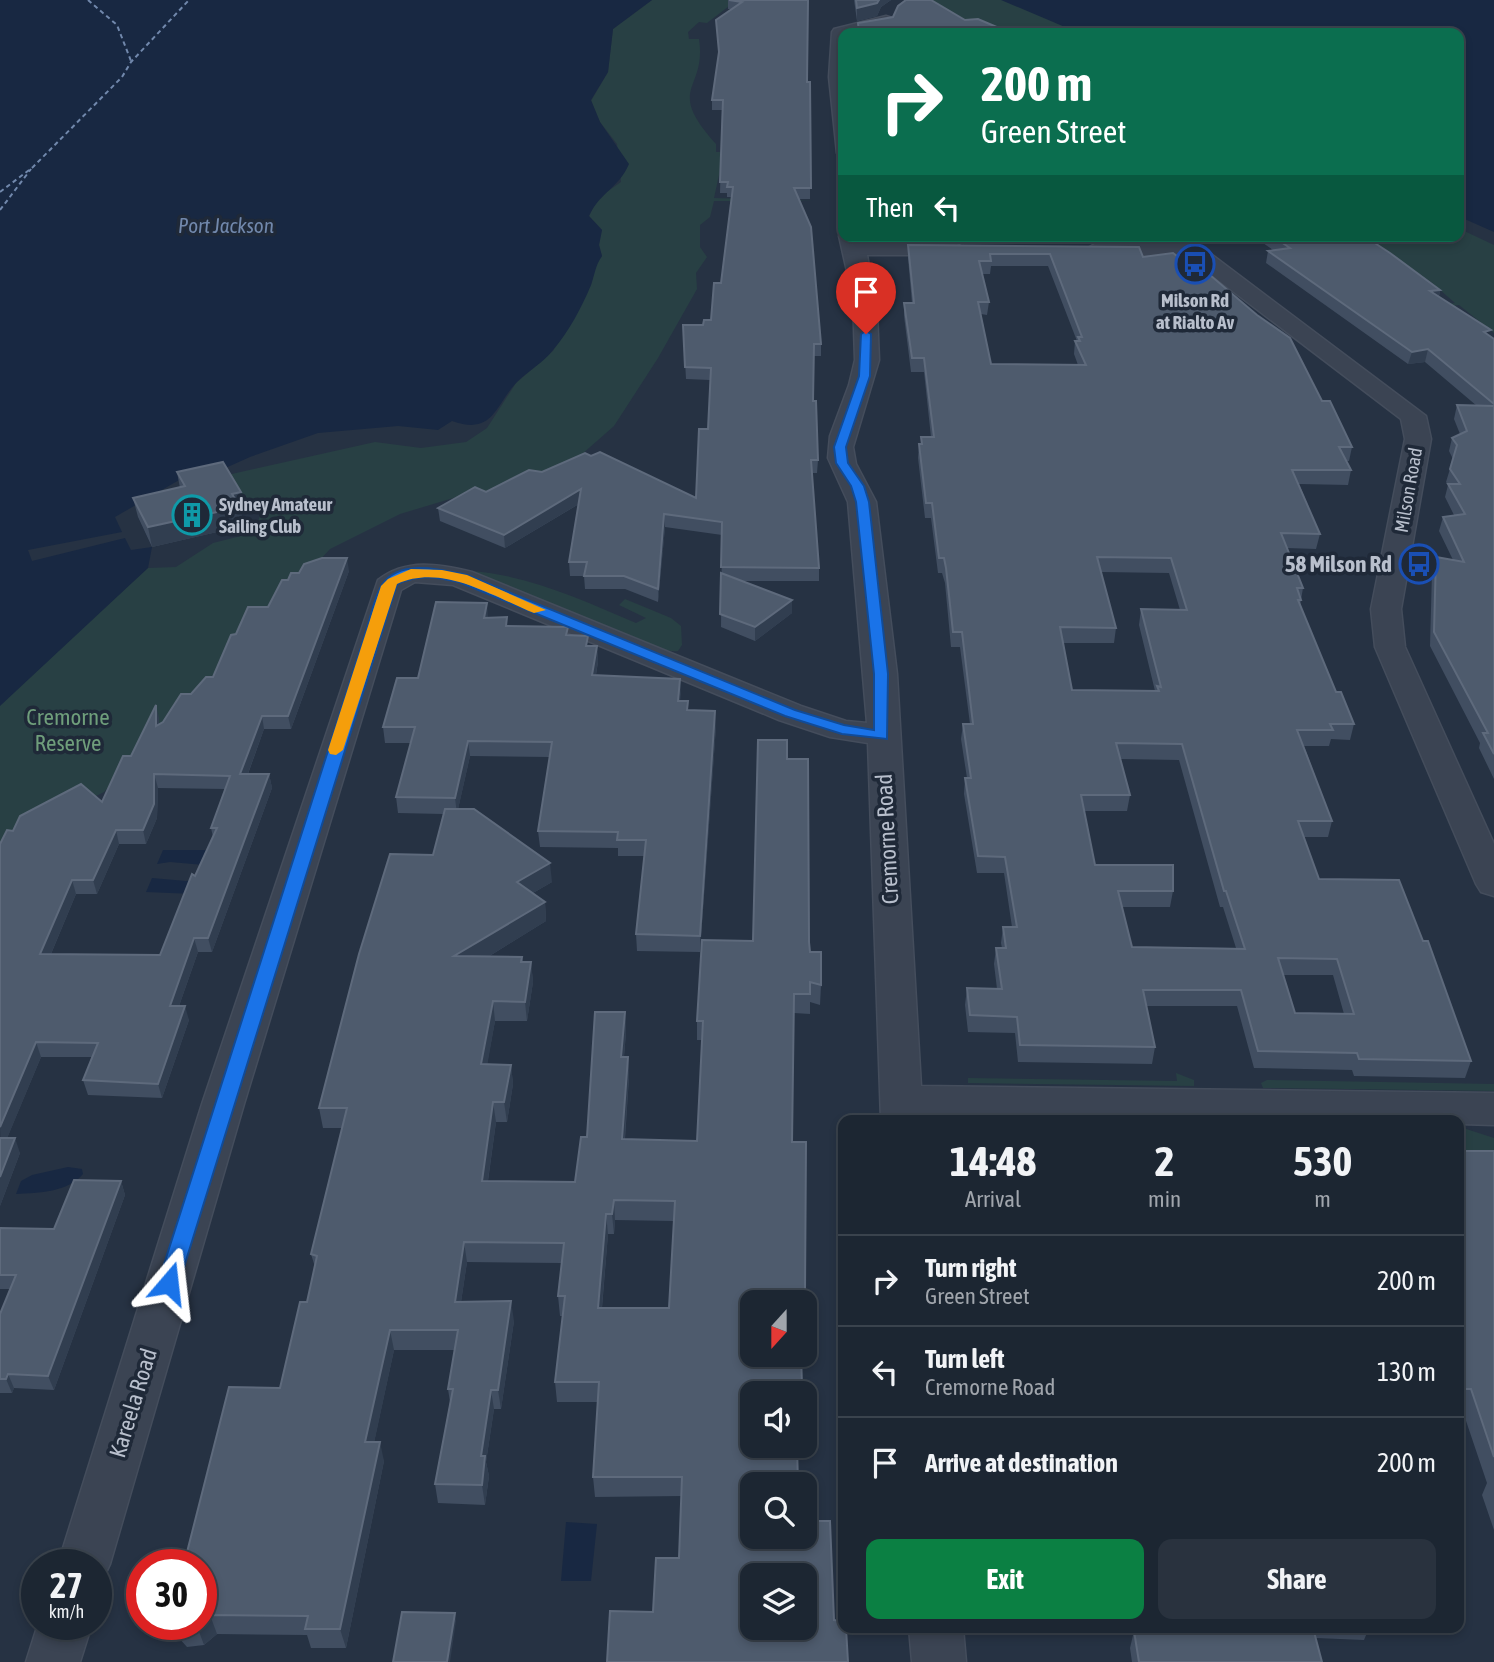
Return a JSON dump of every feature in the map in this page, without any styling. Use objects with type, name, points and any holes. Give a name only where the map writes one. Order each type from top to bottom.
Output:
[{"type":"street","points":[[859,28],[893,21]]},
{"type":"street","points":[[852,242],[973,249]]},
{"type":"street","name":"Cremorne Road","points":[[852,242],[863,298],[867,360],[858,401],[843,431],[840,447],[842,463],[858,486],[862,502],[881,674],[881,735],[901,1110]]},
{"type":"street","points":[[1070,250],[1182,243]]},
{"type":"street","name":"Milson Road","points":[[1182,243],[1413,416],[1418,429],[1418,439],[1387,610],[1390,647],[1494,884]]},
{"type":"street","name":"Kareela Road","points":[[89,1549],[223,1104],[388,586],[411,573],[426,572],[462,578],[790,713],[842,730],[881,735]]},
{"type":"street","points":[[901,1110],[1494,1109]]},
{"type":"street","points":[[936,1633],[939,1662]]},
{"type":"street","points":[[53,1662],[60,1640]]},
{"type":"green space","name":"Cremorne Reserve","points":[[652,0],[737,0],[707,23],[699,22],[688,32],[689,39],[699,39],[698,70],[690,99],[693,111],[716,144],[716,152],[724,152],[714,198],[814,201],[714,201],[710,217],[700,225],[700,247],[707,257],[696,273],[697,289],[658,358],[614,426],[581,455],[524,486],[460,496],[400,514],[330,549],[104,792],[6,841],[0,847],[0,701],[148,568],[176,567],[213,543],[261,531],[258,522],[263,505],[247,511],[223,476],[375,442],[421,448],[466,442],[487,428],[516,383],[553,351],[591,285],[595,265],[602,256],[599,245],[602,230],[589,216],[598,198],[621,182],[617,144],[600,122],[591,101],[608,72],[613,29]]},
{"type":"green space","points":[[925,0],[1014,0],[1082,28],[984,28],[916,5]]},
{"type":"green space","points":[[1464,231],[1494,245],[1494,333],[1459,305],[1350,321],[1347,319],[1455,303],[1431,282],[1372,242],[1464,242]]},
{"type":"green space","points":[[472,571],[536,584],[636,623],[646,618],[619,605],[625,599],[671,618],[681,626],[682,645],[678,651],[640,643]]},
{"type":"green space","points":[[1176,1073],[1194,1080],[1194,1086],[968,1083],[968,1078],[1177,1081]]},
{"type":"green space","points":[[1267,1080],[1494,1084],[1494,1091],[1263,1088],[1261,1083]]},
{"type":"green space","points":[[1464,1128],[1494,1138],[1494,1157],[1464,1157]]},
{"type":"water","name":"Port Jackson","points":[[0,0],[652,0],[613,29],[608,72],[591,100],[600,122],[629,164],[589,216],[602,230],[599,245],[602,256],[579,311],[549,355],[517,382],[492,416],[477,424],[466,425],[452,421],[438,430],[398,426],[318,433],[250,457],[183,487],[138,517],[152,547],[148,568],[0,706]]},
{"type":"water","points":[[1001,0],[1494,0],[1494,232],[1464,219],[1464,28],[1067,28]]},
{"type":"water","points":[[163,850],[210,850],[204,865],[170,862],[157,864]]},
{"type":"water","points":[[152,878],[186,881],[200,879],[194,894],[146,892]]},
{"type":"water","points":[[68,1167],[82,1169],[83,1174],[61,1188],[16,1194],[21,1181],[32,1175]]},
{"type":"water","points":[[566,1522],[597,1524],[591,1581],[561,1581]]},
{"type":"pier","points":[[200,468],[199,475],[138,517],[152,547],[131,550],[125,538],[32,561],[28,550],[122,532],[115,517]]},
{"type":"building","points":[[729,0],[808,0],[807,82],[810,82],[811,188],[794,188],[811,227],[821,344],[814,344],[813,401],[816,401],[818,460],[811,460],[819,568],[721,567],[722,522],[664,514],[658,589],[624,576],[584,576],[587,562],[569,562],[581,489],[504,535],[438,508],[475,487],[486,492],[529,470],[542,472],[585,453],[591,456],[600,452],[696,498],[699,429],[708,429],[711,368],[685,367],[683,325],[703,325],[704,320],[711,320],[714,283],[721,283],[733,187],[727,187],[728,182],[720,182],[723,100],[712,100],[719,52],[716,20],[742,2]]},
{"type":"building","points":[[856,0],[879,0],[877,3],[857,8]]},
{"type":"building","points":[[906,0],[931,0],[965,20],[978,19],[999,28],[858,28],[858,23],[893,17],[898,6]]},
{"type":"building","points":[[1281,242],[1373,242],[1440,290],[1430,291],[1491,330],[1484,332],[1494,339],[1494,404],[1428,349],[1412,352],[1268,251],[1290,248]]},
{"type":"building","points":[[908,245],[1139,247],[1143,257],[1173,253],[1204,276],[1210,275],[1257,315],[1290,338],[1322,401],[1330,401],[1352,447],[1339,447],[1351,470],[1292,470],[1320,534],[1281,533],[1303,588],[1297,588],[1301,600],[1298,600],[1336,692],[1341,692],[1354,724],[1330,724],[1333,730],[1297,730],[1332,821],[1298,821],[1319,879],[1399,880],[1423,941],[1428,941],[1471,1061],[1359,1059],[1357,1053],[1258,1051],[1241,990],[1143,990],[1155,1047],[1020,1045],[1017,1017],[970,1015],[967,988],[1002,989],[996,948],[1006,948],[1003,927],[1017,927],[1005,857],[978,856],[965,778],[971,778],[963,724],[973,724],[962,632],[953,632],[944,558],[939,558],[932,503],[926,503],[919,444],[922,444],[921,437],[934,437],[924,358],[912,358],[904,303],[914,303]],"holes":[[[990,254],[1050,254],[1082,337],[1078,337],[1080,341],[1075,341],[1086,365],[991,364],[978,302],[989,302],[979,261],[991,261]],[[1097,557],[1171,558],[1187,610],[1141,609],[1161,687],[1157,686],[1159,691],[1072,690],[1060,627],[1116,628]],[[1116,743],[1182,744],[1224,891],[1245,949],[1132,947],[1118,891],[1173,891],[1173,865],[1095,865],[1081,795],[1130,795]],[[1278,958],[1337,959],[1354,1014],[1295,1013]]]},
{"type":"building","points":[[1457,405],[1494,406],[1494,754],[1483,733],[1488,733],[1434,632],[1436,557],[1464,562],[1443,517],[1465,514],[1448,484],[1460,484],[1450,469],[1457,445],[1452,438],[1467,431]]},
{"type":"building","points":[[223,462],[241,492],[232,494],[240,507],[148,527],[133,498],[185,486],[177,472]]},
{"type":"building","points":[[322,558],[347,558],[288,716],[262,716],[240,774],[269,774],[208,938],[194,938],[170,1006],[185,1006],[158,1084],[83,1080],[98,1043],[36,1042],[0,1127],[0,844],[7,830],[13,831],[20,816],[81,784],[102,802],[123,756],[131,756],[156,705],[156,726],[163,722],[181,694],[191,694],[206,677],[213,677],[231,635],[236,634],[248,607],[268,607],[282,580],[288,580],[291,573],[299,573],[304,564]],"holes":[[[154,774],[230,776],[211,828],[217,828],[195,876],[192,874],[160,955],[40,954],[72,880],[93,880],[116,830],[143,830],[154,804]]]},
{"type":"building","points":[[721,573],[792,600],[755,627],[720,614]]},
{"type":"building","points":[[436,602],[487,603],[484,618],[507,617],[506,626],[568,627],[566,635],[588,636],[586,646],[597,646],[592,675],[680,679],[678,701],[688,701],[687,710],[715,711],[700,936],[636,934],[646,840],[617,840],[618,832],[538,831],[552,742],[468,741],[455,798],[396,797],[415,727],[383,727],[397,678],[418,678]]},
{"type":"building","points":[[758,740],[787,740],[787,759],[808,759],[809,942],[810,952],[821,952],[821,985],[810,982],[810,994],[794,994],[792,1142],[806,1142],[805,1290],[740,1290],[740,1367],[801,1367],[802,1381],[740,1381],[740,1458],[797,1458],[798,1472],[740,1472],[740,1549],[817,1549],[817,1521],[830,1521],[834,1620],[838,1620],[838,1633],[846,1633],[848,1662],[607,1662],[610,1611],[653,1612],[656,1558],[679,1558],[682,1477],[593,1477],[599,1382],[555,1382],[565,1296],[558,1296],[564,1243],[464,1242],[455,1302],[511,1301],[498,1390],[491,1390],[481,1456],[485,1456],[482,1485],[435,1484],[453,1389],[448,1389],[458,1330],[390,1330],[365,1442],[380,1442],[340,1629],[305,1629],[308,1616],[217,1615],[217,1549],[188,1549],[229,1387],[280,1388],[300,1302],[307,1302],[317,1256],[311,1254],[347,1108],[319,1108],[359,954],[390,854],[433,855],[445,809],[474,809],[550,863],[517,882],[545,902],[454,956],[522,957],[521,962],[531,962],[525,1002],[493,1001],[481,1064],[511,1065],[504,1102],[493,1102],[482,1181],[575,1182],[581,1137],[587,1137],[595,1012],[625,1012],[621,1057],[628,1057],[622,1139],[697,1141],[703,1021],[697,1021],[702,940],[753,941]],"holes":[[[614,1200],[675,1201],[669,1308],[598,1308],[606,1214],[612,1214]]]},
{"type":"building","points":[[0,1138],[15,1138],[0,1177]]},
{"type":"building","points":[[1464,1151],[1494,1151],[1494,1457],[1471,1389],[1464,1389]]},
{"type":"building","points":[[74,1180],[121,1181],[48,1376],[8,1374],[6,1379],[0,1379],[0,1314],[16,1275],[0,1275],[0,1228],[54,1229]]},
{"type":"building","points":[[402,1612],[455,1613],[447,1662],[393,1662]]},
{"type":"building","points":[[1134,1633],[1314,1633],[1322,1662],[1139,1662]]},
{"type":"ferry route","points":[[88,0],[117,25],[131,61]]},
{"type":"ferry route","points":[[0,192],[33,167],[122,77],[131,62],[189,0]]},
{"type":"ferry route","points":[[0,210],[31,169]]},
{"type":"slow traffic","points":[[336,750],[388,586],[393,581],[411,573],[442,573],[462,578],[539,610]]},
{"type":"place","name":"Milson Rd at Rialto Av","points":[[1195,264]]},
{"type":"place","name":"Sydney Amateur Sailing Club","points":[[192,515]]},
{"type":"place","name":"58 Milson Rd","points":[[1419,564]]},
{"type":"route","points":[[169,1283],[371,638],[388,586],[393,581],[411,573],[426,572],[462,578],[814,722],[842,730],[881,735],[881,674],[862,502],[858,486],[842,463],[840,447],[843,431],[858,401],[865,376],[866,334]]}]
